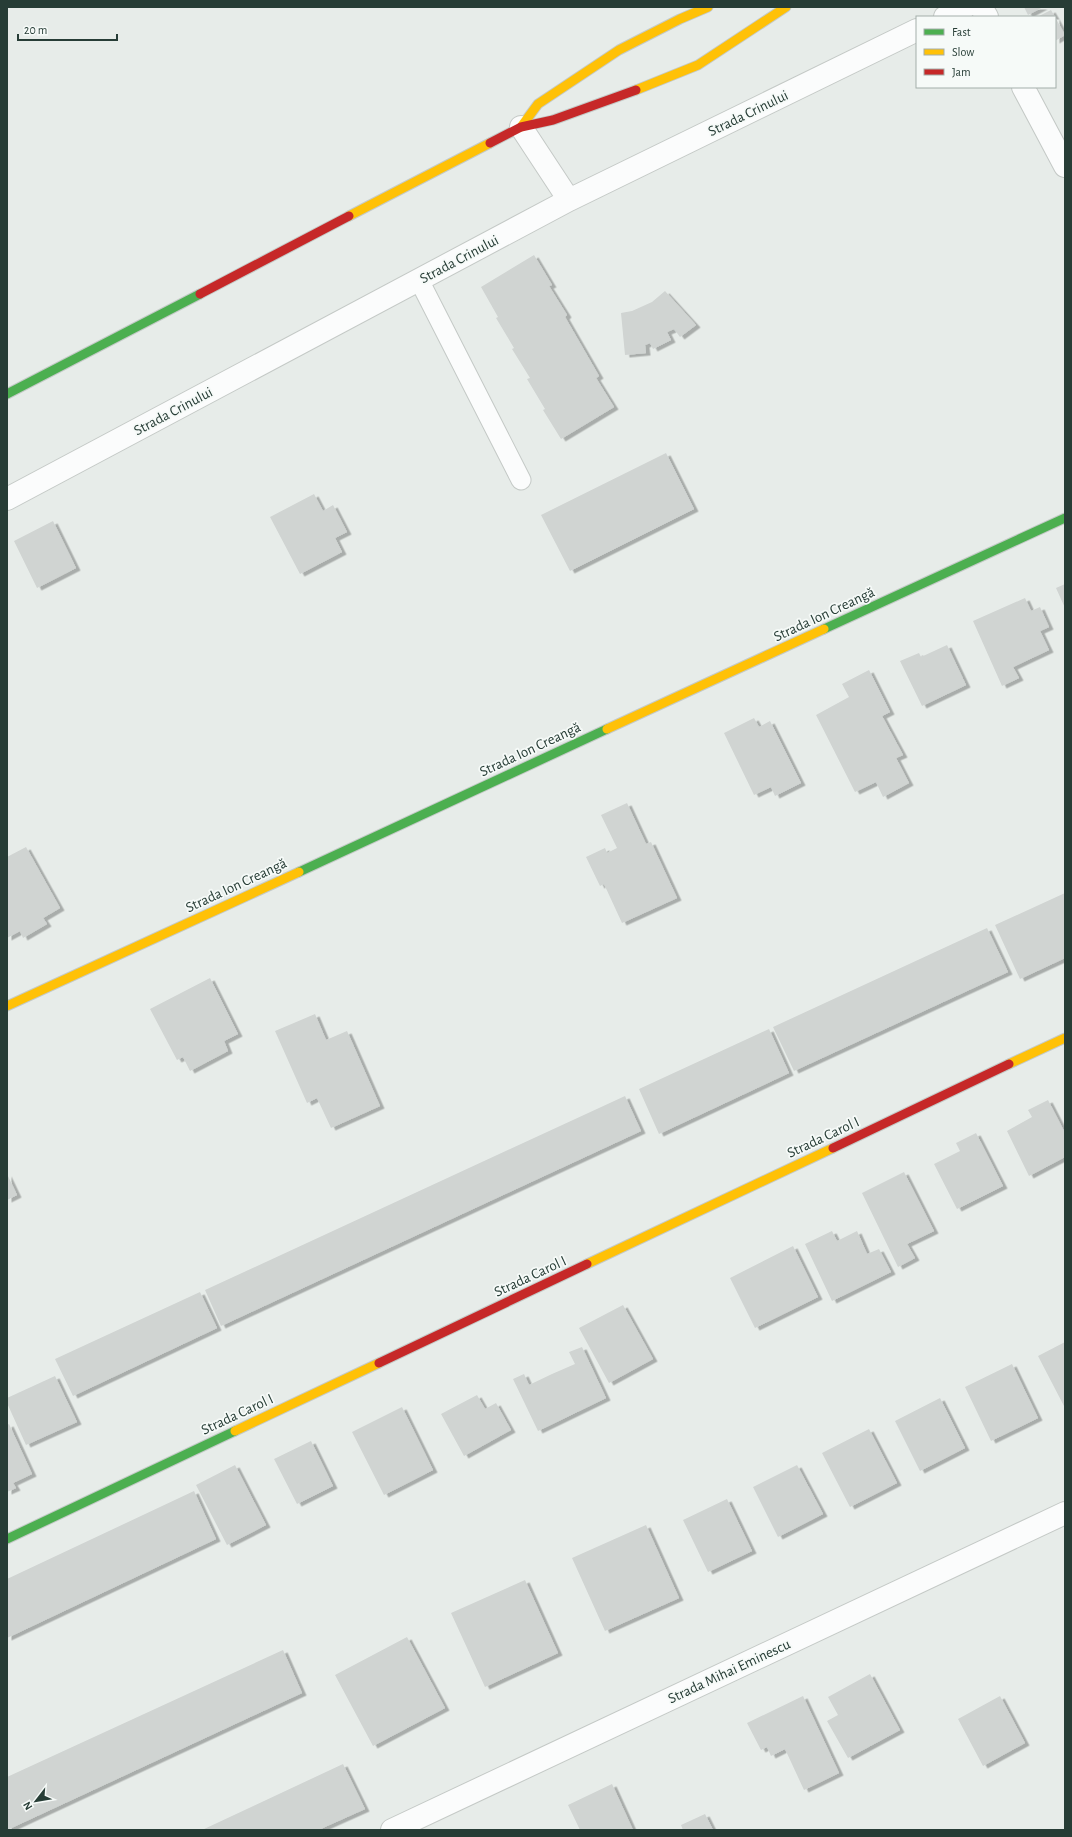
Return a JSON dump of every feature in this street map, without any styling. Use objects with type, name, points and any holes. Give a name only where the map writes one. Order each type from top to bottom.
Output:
[{"type":"main road","points":[[521,127],[538,104],[619,50],[680,18],[708,7]]},
{"type":"main road","points":[[7,394],[521,127],[552,120],[647,87],[698,65],[786,7]]},
{"type":"main road","name":"Strada Ion Creangă","points":[[7,1006],[1065,518]]},
{"type":"main road","name":"Strada Carol I","points":[[7,1539],[1065,1038]]},
{"type":"street","points":[[947,16],[965,7]]},
{"type":"street","points":[[982,7],[986,16]]},
{"type":"street","name":"Strada Crinului","points":[[7,499],[569,200],[916,30]]},
{"type":"street","points":[[1024,88],[1065,166]]},
{"type":"street","points":[[521,127],[569,200]]},
{"type":"street","name":"Strada Mihai Eminescu","points":[[392,1830],[1065,1512]]},
{"type":"lane","points":[[419,280],[522,480]]},
{"type":"building","points":[[1024,7],[1043,7],[1028,15]]},
{"type":"building","points":[[1051,10],[1054,16],[1039,16]]},
{"type":"building","points":[[1056,19],[1065,35],[1056,40]]},
{"type":"building","points":[[534,255],[552,285],[549,286],[567,315],[565,317],[599,376],[596,378],[614,407],[561,439],[543,410],[545,409],[527,379],[530,378],[512,349],[514,348],[496,318],[498,317],[481,287]]},
{"type":"building","points":[[665,291],[696,325],[680,337],[674,329],[667,332],[671,340],[653,349],[650,343],[645,345],[646,353],[625,355],[621,313],[632,311],[652,302]]},
{"type":"building","points":[[666,453],[694,509],[570,571],[541,515]]},
{"type":"building","points":[[314,494],[323,511],[333,505],[347,532],[335,538],[342,552],[300,574],[270,517]]},
{"type":"building","points":[[53,521],[76,568],[37,588],[14,541]]},
{"type":"building","points":[[1065,584],[1065,608],[1056,588]]},
{"type":"building","points":[[1025,598],[1031,611],[1040,607],[1049,627],[1040,631],[1049,650],[1013,667],[1019,678],[1002,686],[973,621]]},
{"type":"building","points":[[947,645],[966,685],[922,706],[900,661],[919,653],[921,657]]},
{"type":"building","points":[[869,670],[890,712],[882,716],[903,755],[896,758],[909,783],[883,797],[876,782],[855,792],[816,715],[849,697],[842,684]]},
{"type":"building","points":[[754,718],[759,727],[770,721],[801,783],[775,796],[771,787],[754,795],[724,733]]},
{"type":"building","points":[[627,803],[646,844],[651,842],[677,898],[622,923],[604,884],[600,886],[586,857],[605,848],[607,853],[617,848],[601,815]]},
{"type":"building","points":[[26,847],[60,908],[43,918],[47,924],[23,938],[20,931],[7,938],[7,857]]},
{"type":"building","points":[[1065,893],[1065,958],[1020,979],[995,925]]},
{"type":"building","points":[[987,928],[1008,972],[794,1071],[773,1027]]},
{"type":"building","points":[[210,978],[238,1034],[224,1041],[228,1051],[190,1071],[183,1057],[177,1060],[150,1009]]},
{"type":"building","points":[[315,1014],[326,1040],[347,1031],[380,1106],[331,1128],[317,1098],[307,1103],[275,1031]]},
{"type":"building","points":[[769,1029],[789,1073],[659,1134],[639,1089]]},
{"type":"building","points":[[625,1096],[641,1131],[221,1326],[205,1290]]},
{"type":"building","points":[[1048,1100],[1065,1133],[1065,1157],[1029,1176],[1007,1131],[1032,1117],[1028,1110]]},
{"type":"building","points":[[976,1133],[1003,1186],[957,1209],[934,1164],[960,1151],[956,1143]]},
{"type":"building","points":[[904,1172],[934,1231],[907,1244],[915,1258],[898,1267],[862,1193]]},
{"type":"building","points":[[7,1174],[17,1195],[7,1200]]},
{"type":"building","points":[[832,1231],[837,1241],[857,1231],[867,1254],[879,1249],[891,1272],[832,1301],[805,1244]]},
{"type":"building","points":[[793,1246],[818,1297],[755,1328],[730,1278]]},
{"type":"building","points":[[200,1292],[217,1328],[73,1396],[55,1359]]},
{"type":"building","points":[[623,1305],[653,1359],[609,1383],[579,1328]]},
{"type":"building","points":[[1065,1342],[1065,1408],[1038,1356]]},
{"type":"building","points":[[582,1347],[606,1398],[538,1431],[513,1379],[524,1374],[529,1385],[575,1364],[569,1352]]},
{"type":"building","points":[[1012,1364],[1038,1418],[991,1441],[965,1387]]},
{"type":"building","points":[[55,1376],[77,1422],[26,1445],[7,1403],[7,1398]]},
{"type":"building","points":[[477,1395],[485,1409],[496,1403],[511,1430],[464,1456],[441,1414]]},
{"type":"building","points":[[940,1398],[965,1448],[920,1471],[895,1421]]},
{"type":"building","points":[[402,1407],[433,1470],[384,1495],[352,1432]]},
{"type":"building","points":[[9,1424],[32,1474],[13,1483],[16,1488],[7,1492],[7,1425]]},
{"type":"building","points":[[869,1429],[897,1483],[850,1507],[822,1453]]},
{"type":"building","points":[[311,1441],[333,1486],[297,1504],[274,1459]]},
{"type":"building","points":[[235,1465],[266,1525],[227,1545],[196,1485]]},
{"type":"building","points":[[797,1465],[823,1514],[778,1537],[753,1487]]},
{"type":"building","points":[[194,1491],[216,1539],[7,1638],[7,1579]]},
{"type":"building","points":[[727,1499],[752,1551],[708,1572],[683,1520]]},
{"type":"building","points":[[646,1525],[679,1598],[605,1631],[572,1558]]},
{"type":"building","points":[[525,1580],[558,1653],[485,1687],[451,1613]]},
{"type":"building","points":[[407,1637],[445,1708],[373,1746],[335,1675]]},
{"type":"building","points":[[283,1650],[302,1693],[7,1830],[7,1777]]},
{"type":"building","points":[[870,1674],[900,1730],[848,1758],[827,1721],[838,1715],[828,1697]]},
{"type":"building","points":[[803,1696],[839,1773],[804,1790],[785,1749],[771,1756],[767,1747],[761,1750],[747,1723]]},
{"type":"building","points":[[1000,1696],[1025,1743],[983,1766],[958,1719]]},
{"type":"building","points":[[343,1764],[365,1809],[319,1830],[202,1830]]},
{"type":"building","points":[[612,1784],[633,1830],[580,1830],[568,1805]]},
{"type":"building","points":[[705,1814],[713,1830],[683,1830],[681,1825]]},
{"type":"traffic: fast","points":[[7,394],[200,294]]},
{"type":"traffic: fast","points":[[824,629],[1065,518]]},
{"type":"traffic: fast","points":[[299,872],[607,729]]},
{"type":"traffic: fast","points":[[7,1539],[235,1431]]},
{"type":"traffic: slow","points":[[521,127],[538,104],[619,50],[680,19],[708,7]]},
{"type":"traffic: slow","points":[[636,90],[698,65],[786,7]]},
{"type":"traffic: slow","points":[[349,216],[490,143]]},
{"type":"traffic: slow","points":[[607,729],[824,629]]},
{"type":"traffic: slow","points":[[7,1006],[299,872]]},
{"type":"traffic: slow","points":[[1009,1064],[1065,1038]]},
{"type":"traffic: slow","points":[[587,1264],[833,1148]]},
{"type":"traffic: slow","points":[[235,1431],[379,1363]]},
{"type":"traffic: jam","points":[[490,143],[521,127],[553,120],[636,90]]},
{"type":"traffic: jam","points":[[200,294],[349,216]]},
{"type":"traffic: jam","points":[[833,1148],[1009,1064]]},
{"type":"traffic: jam","points":[[379,1363],[587,1264]]}]
